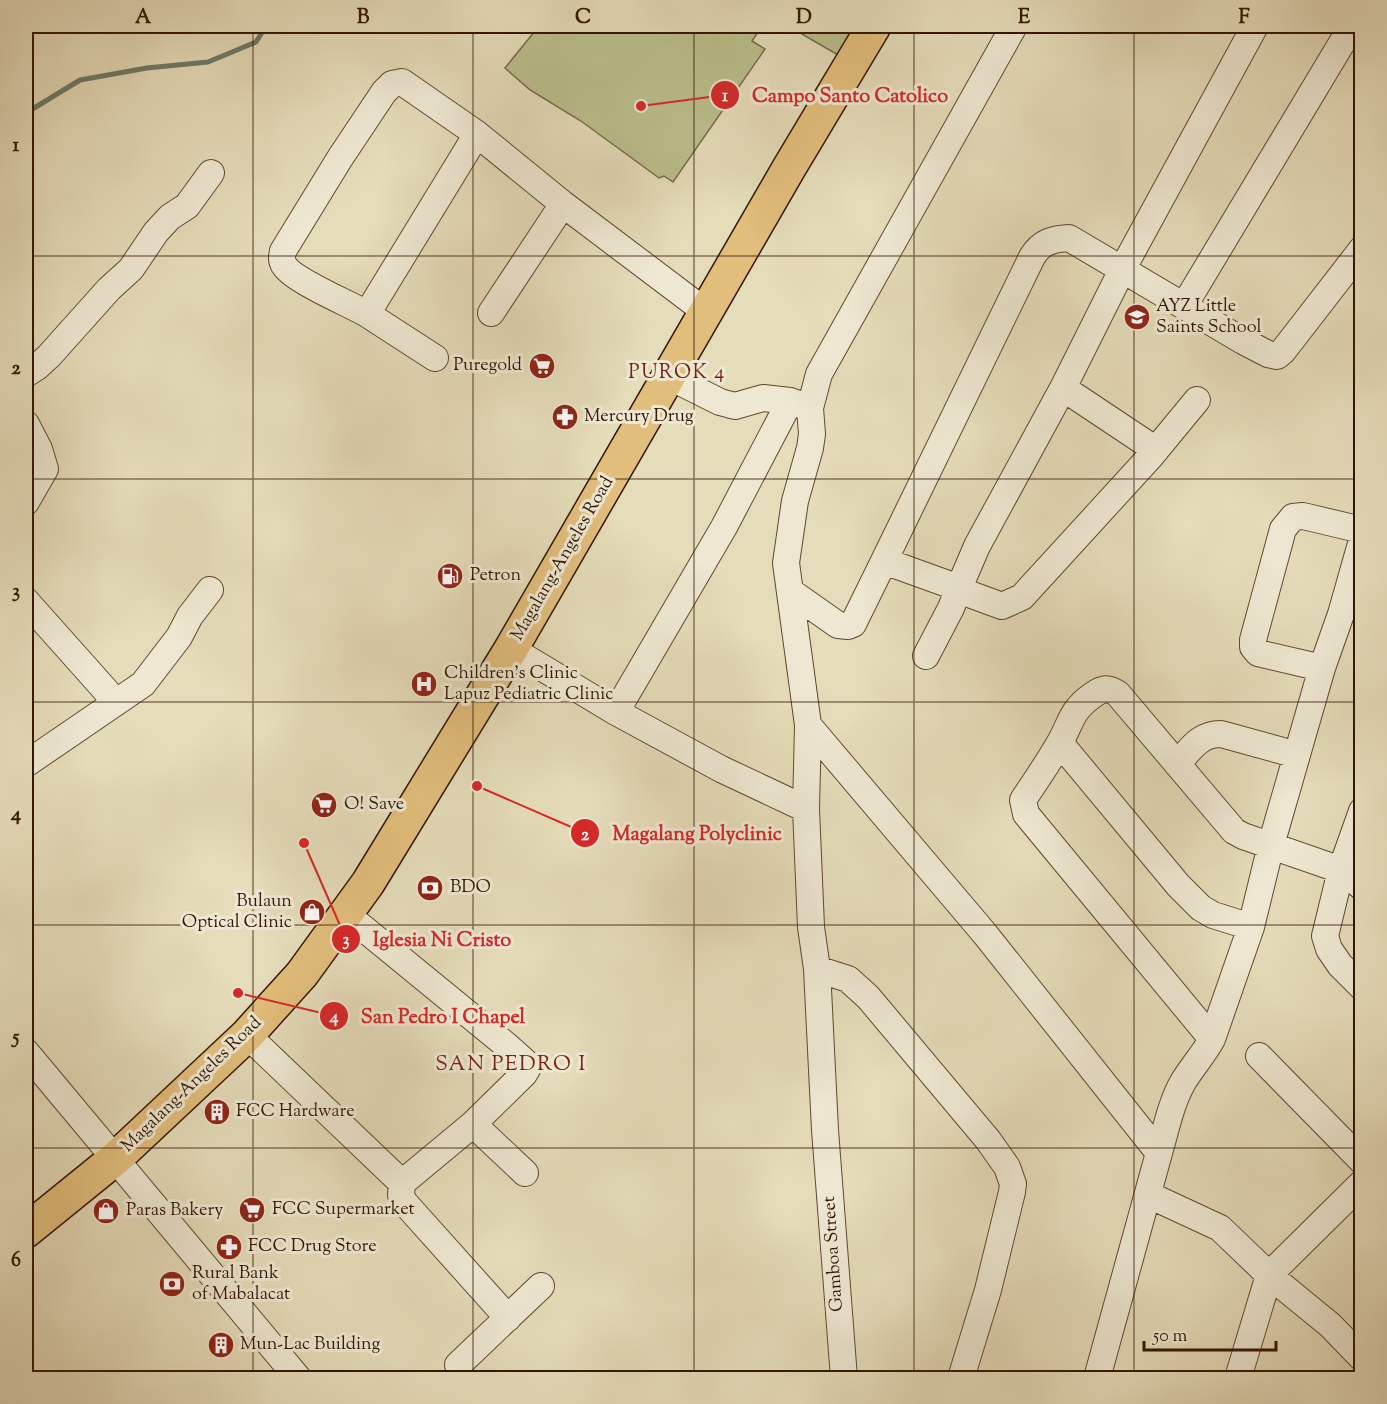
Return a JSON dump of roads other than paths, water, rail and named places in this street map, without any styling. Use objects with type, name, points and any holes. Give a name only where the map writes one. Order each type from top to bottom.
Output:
[{"type":"main road","name":"Magalang-Angeles Road","points":[[26,1231],[116,1158],[247,1035],[302,974],[368,883],[511,649],[874,26]]},
{"type":"street","points":[[616,712],[724,528],[819,374],[1014,26]]},
{"type":"street","points":[[926,656],[951,608],[978,546],[1063,388],[1122,270],[1255,26]]},
{"type":"street","points":[[1184,306],[1352,26]]},
{"type":"street","points":[[435,358],[367,314],[300,279],[286,268],[282,260],[288,241],[375,104],[392,84],[402,82],[477,134],[563,204],[706,312]]},
{"type":"street","points":[[367,314],[477,134]]},
{"type":"street","points":[[26,374],[49,356],[109,289],[131,269],[156,232],[170,217],[188,206],[211,173]]},
{"type":"street","points":[[491,313],[563,204]]},
{"type":"street","points":[[791,592],[838,625],[853,624],[1036,249],[1048,240],[1069,238],[1268,354],[1277,356],[1362,249]]},
{"type":"street","points":[[668,376],[720,402],[735,406],[763,398],[800,405]]},
{"type":"street","points":[[1063,388],[1156,450]]},
{"type":"street","points":[[885,561],[1002,606],[1022,597],[1156,450],[1197,400]]},
{"type":"street","name":"Gamboa Street","points":[[800,405],[812,434],[795,501],[786,563],[797,658],[808,725],[806,809],[811,927],[817,969],[825,1130],[844,1378]]},
{"type":"street","points":[[26,424],[39,449],[45,469],[26,502]]},
{"type":"street","points":[[1322,668],[1258,653],[1253,647],[1283,529],[1293,517],[1303,516],[1362,530]]},
{"type":"street","points":[[1097,1378],[1174,1101],[1184,1081],[1212,1039],[1251,927],[1271,845],[1362,540]]},
{"type":"street","points":[[26,764],[143,684],[179,637],[190,616],[210,590]]},
{"type":"street","points":[[26,601],[116,702]]},
{"type":"street","points":[[511,649],[616,712],[721,769],[806,809]]},
{"type":"street","points":[[1212,1039],[1026,814],[1023,800],[1060,743],[1079,706],[1103,688],[1111,689],[1118,694],[1234,831],[1341,870],[1362,887]]},
{"type":"street","points":[[808,725],[985,934],[1159,1153]]},
{"type":"street","points":[[1177,764],[1199,740],[1208,734],[1221,734],[1297,755]]},
{"type":"street","points":[[1060,743],[1178,885],[1201,908],[1213,915],[1251,927]]},
{"type":"street","points":[[1362,811],[1341,870],[1325,936],[1329,949],[1340,965],[1362,987]]},
{"type":"street","points":[[346,914],[525,1062],[527,1069],[524,1074],[473,1124],[402,1183],[401,1195],[404,1202],[508,1318]]},
{"type":"street","points":[[817,969],[848,979],[868,997],[1008,1167],[1013,1184],[1012,1192],[988,1290],[961,1378]]},
{"type":"street","points":[[247,1035],[402,1183]]},
{"type":"street","points":[[26,1052],[295,1377]]},
{"type":"street","points":[[1260,1056],[1362,1161]]},
{"type":"street","points":[[473,1124],[525,1173]]},
{"type":"street","points":[[1238,1378],[1269,1275],[1362,1183]]},
{"type":"street","points":[[1149,1195],[1220,1228],[1269,1275],[1330,1325],[1362,1358]]},
{"type":"street","points":[[458,1365],[541,1286]]},
{"type":"waterway","points":[[26,113],[80,80],[147,68],[208,62],[256,42],[266,26]]},
{"type":"place","name":"Campo Santo Catolico","points":[[641,106]]},
{"type":"place","name":"AYZ Little Saints School","points":[[1137,317]]},
{"type":"place","name":"Puregold","points":[[542,366]]},
{"type":"place","name":"Mercury Drug","points":[[565,417]]},
{"type":"place","name":"Petron","points":[[450,576]]},
{"type":"place","name":"Children's Clinic Lapuz Pediatric Clinic","points":[[424,684]]},
{"type":"place","name":"Magalang Polyclinic","points":[[477,786]]},
{"type":"place","name":"O! Save","points":[[324,805]]},
{"type":"place","name":"Iglesia Ni Cristo","points":[[304,843]]},
{"type":"place","name":"BDO","points":[[430,888]]},
{"type":"place","name":"Bulaun Optical Clinic","points":[[312,912]]},
{"type":"place","name":"San Pedro I Chapel","points":[[238,993]]},
{"type":"place","name":"FCC Hardware","points":[[217,1112]]},
{"type":"place","name":"FCC Supermarket","points":[[252,1210]]},
{"type":"place","name":"Paras Bakery","points":[[106,1211]]},
{"type":"place","name":"FCC Drug Store","points":[[229,1247]]},
{"type":"place","name":"Rural Bank of Mabalacat","points":[[172,1284]]},
{"type":"place","name":"Mun-Lac Building","points":[[221,1345]]},
{"type":"district","name":"PUROK 4","points":[[677,373]]},
{"type":"district","name":"SAN PEDRO I","points":[[511,1065]]}]
